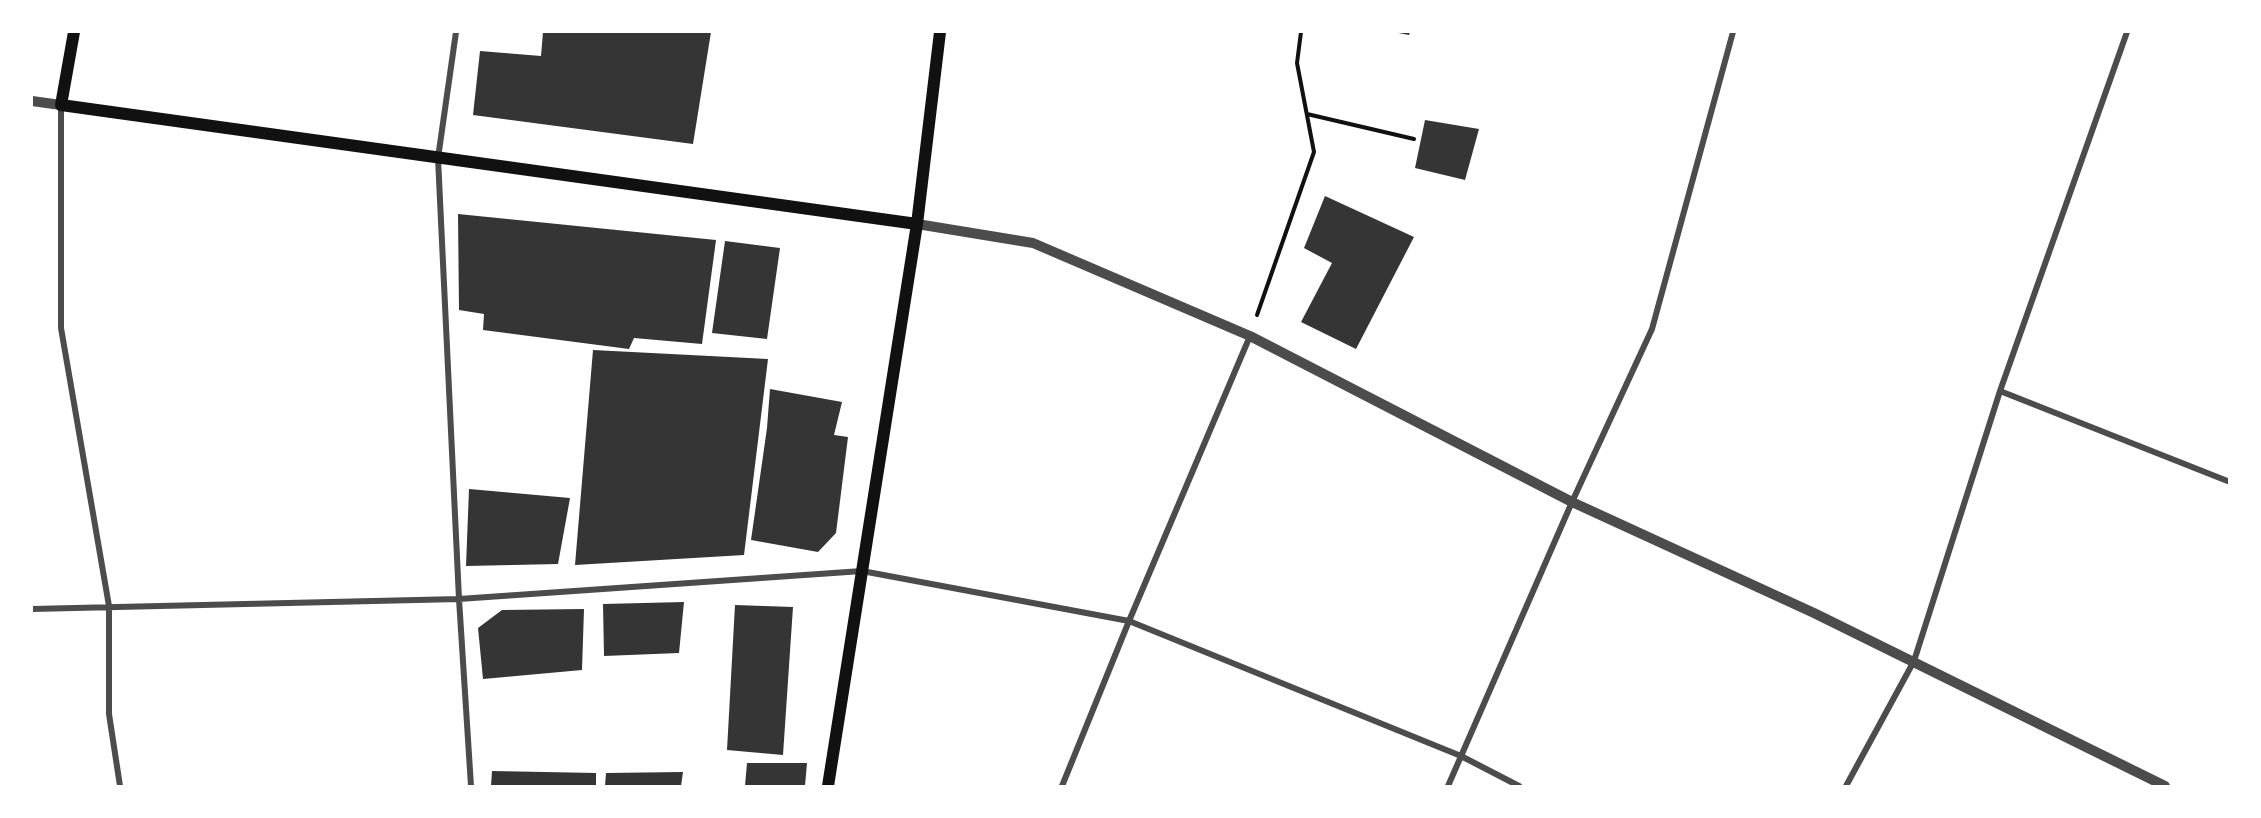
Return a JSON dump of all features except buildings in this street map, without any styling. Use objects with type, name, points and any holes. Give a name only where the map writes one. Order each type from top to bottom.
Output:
[{"type":"main road","points":[[74,32],[61,105],[917,224]]},
{"type":"main road","points":[[828,786],[917,224],[940,32]]},
{"type":"street","points":[[456,32],[438,158],[459,598],[471,786]]},
{"type":"street","points":[[1448,786],[1572,502],[1652,329],[1732,32]]},
{"type":"street","points":[[1846,786],[1914,661],[2000,390],[2127,32]]},
{"type":"street","points":[[32,102],[61,105],[61,328],[109,606],[109,714],[120,786]]},
{"type":"street","points":[[917,224],[1033,243],[1250,336],[1572,502],[1914,661],[2165,786]]},
{"type":"street","points":[[1062,786],[1128,621],[1250,336]]},
{"type":"street","points":[[2000,390],[2229,483]]},
{"type":"street","points":[[32,609],[459,598],[861,571],[1128,621],[1461,756],[1519,786]]},
{"type":"path","points":[[1250,336],[1314,152],[1297,63],[1301,32]]},
{"type":"path","points":[[1307,114],[1414,139]]}]
